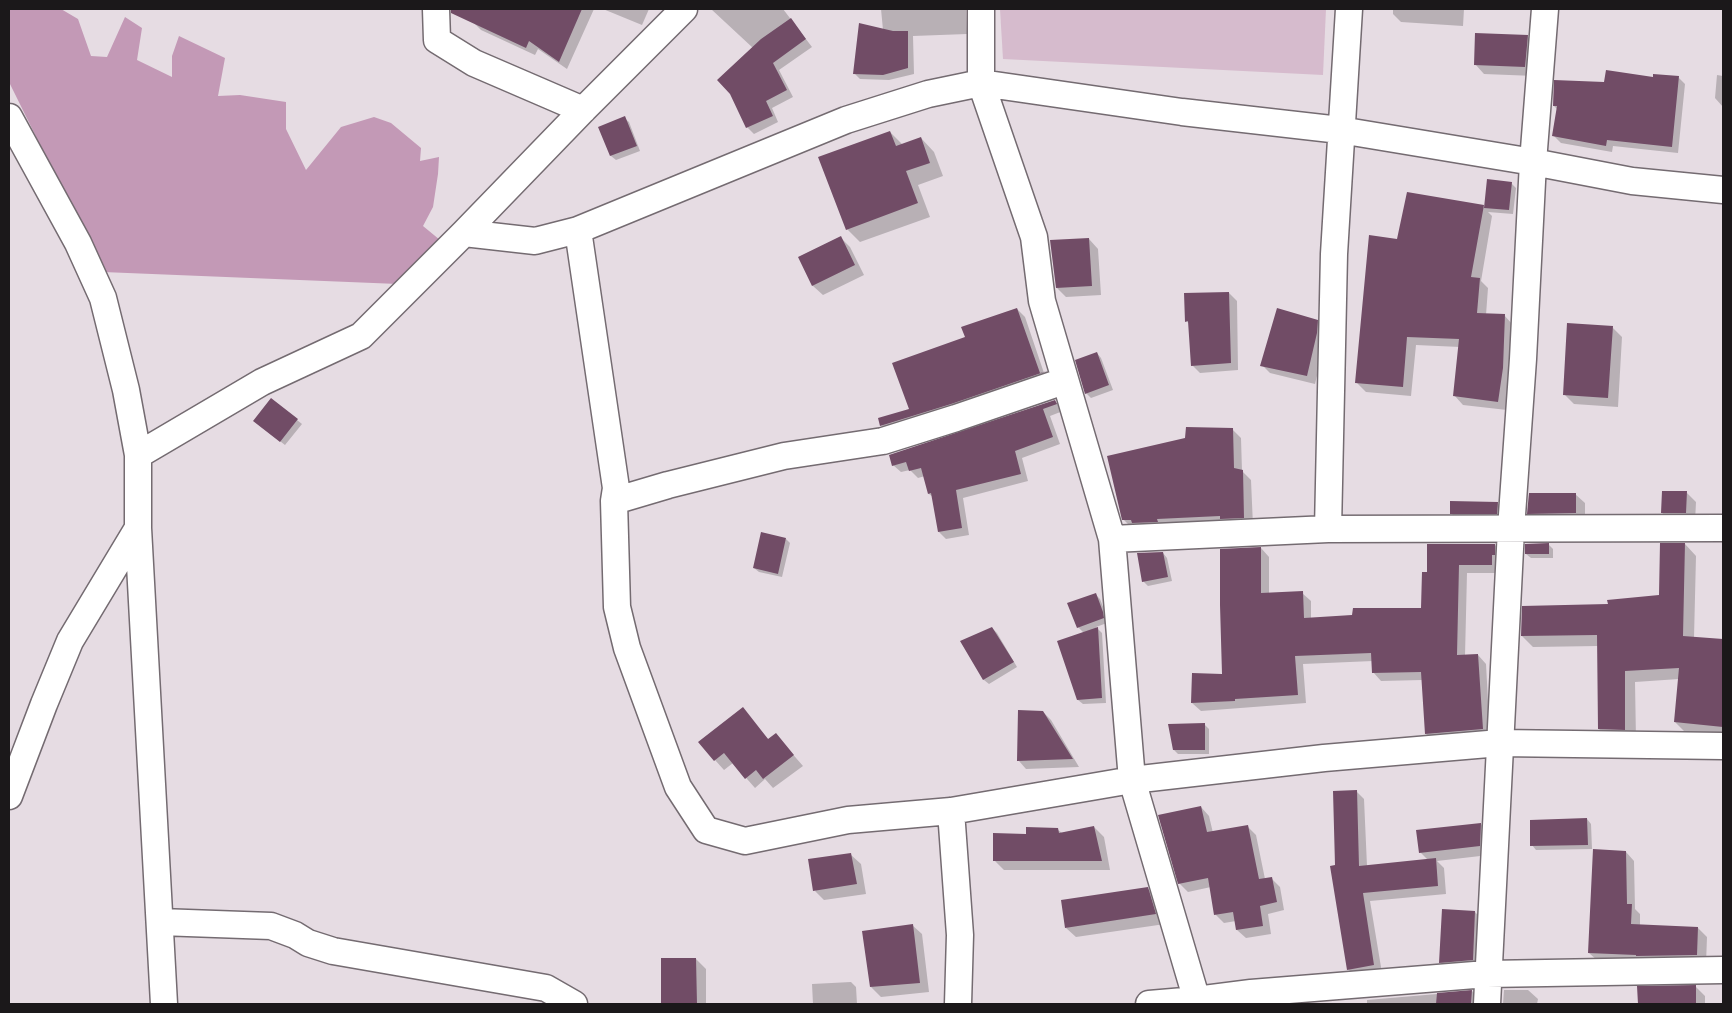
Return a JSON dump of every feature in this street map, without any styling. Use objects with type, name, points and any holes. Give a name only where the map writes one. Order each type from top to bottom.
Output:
[{"type":"street","points":[[436,9],[437,40],[474,63],[583,110]]},
{"type":"street","points":[[138,455],[262,382],[361,336],[684,9]]},
{"type":"street","points":[[981,9],[981,83],[1034,237],[1042,301],[1112,539],[1132,780],[1197,1002]]},
{"type":"street","points":[[1328,529],[1334,254],[1340,130],[1349,9]]},
{"type":"street","points":[[1487,1004],[1487,974],[1511,530],[1533,162],[1545,9]]},
{"type":"street","points":[[464,233],[535,241],[578,230],[846,120],[928,94],[981,83],[1182,112],[1340,130],[1533,162],[1632,181],[1723,190]]},
{"type":"street","points":[[9,117],[78,243],[104,298],[126,390],[138,455],[138,528],[164,1004]]},
{"type":"street","points":[[578,230],[616,488],[614,501],[617,607],[627,648],[678,787],[706,830],[745,841],[848,820],[950,811],[1132,780],[1324,758],[1500,743],[1723,746]]},
{"type":"street","points":[[614,501],[668,485],[784,456],[883,441],[1064,381]]},
{"type":"street","points":[[9,796],[70,641],[138,528]]},
{"type":"street","points":[[1112,539],[1328,529],[1723,528]]},
{"type":"street","points":[[950,811],[960,936],[958,1004]]},
{"type":"street","points":[[160,922],[271,926],[295,935],[308,943],[333,951],[546,988],[574,1004]]},
{"type":"street","points":[[1149,1004],[1197,1002],[1251,993],[1487,974],[1723,970]]},
{"type":"shaded area","points":[[9,9],[61,9],[78,19],[91,56],[107,57],[125,17],[142,28],[137,60],[172,77],[172,56],[179,36],[225,58],[218,96],[240,95],[286,102],[286,129],[306,170],[341,127],[374,117],[391,123],[421,148],[420,161],[439,157],[433,207],[423,226],[440,240],[398,284],[103,272],[9,82]]},
{"type":"shaded area","points":[[1000,9],[1326,9],[1323,75],[1003,59]]},
{"type":"building","points":[[451,9],[582,9],[559,62],[529,41],[526,48],[451,13]]},
{"type":"building","points":[[791,18],[806,39],[773,63],[787,90],[766,101],[773,116],[746,128],[730,94],[717,80],[761,39]]},
{"type":"building","points":[[859,23],[893,31],[908,31],[908,68],[883,75],[853,74]]},
{"type":"building","points":[[1475,33],[1528,35],[1525,67],[1474,65]]},
{"type":"building","points":[[1606,70],[1653,77],[1653,74],[1679,76],[1672,147],[1607,140],[1606,146],[1552,136],[1557,106],[1553,106],[1554,80],[1604,82]]},
{"type":"building","points":[[625,116],[637,146],[610,156],[598,127]]},
{"type":"building","points":[[890,131],[896,146],[921,137],[930,163],[906,171],[918,203],[846,230],[818,157]]},
{"type":"building","points":[[1487,179],[1512,182],[1509,210],[1484,208]]},
{"type":"building","points":[[1407,192],[1484,205],[1471,277],[1480,278],[1477,313],[1505,314],[1503,368],[1498,402],[1453,396],[1459,339],[1407,337],[1403,387],[1355,383],[1369,235],[1397,239]]},
{"type":"building","points":[[841,236],[855,265],[812,286],[798,257]]},
{"type":"building","points":[[1089,238],[1092,286],[1056,288],[1050,240]]},
{"type":"building","points":[[1229,292],[1231,363],[1191,366],[1188,321],[1185,322],[1184,293]]},
{"type":"building","points":[[1017,308],[1040,373],[1047,371],[880,426],[878,418],[909,409],[892,363],[965,337],[961,327]]},
{"type":"building","points":[[1277,308],[1318,320],[1317,333],[1307,376],[1260,366]]},
{"type":"building","points":[[1567,323],[1613,326],[1608,398],[1563,395]]},
{"type":"building","points":[[1097,352],[1109,385],[1085,394],[1075,360]]},
{"type":"building","points":[[271,398],[298,419],[280,442],[253,421]]},
{"type":"building","points":[[1055,400],[1057,404],[1043,409],[1053,437],[1015,451],[1021,474],[956,490],[962,528],[938,532],[931,493],[928,494],[921,468],[909,471],[906,462],[892,466],[889,455]]},
{"type":"building","points":[[1186,427],[1233,428],[1234,468],[1243,470],[1244,518],[1220,519],[1220,516],[1157,519],[1158,522],[1132,523],[1131,520],[1122,520],[1107,456],[1185,438]]},
{"type":"building","points":[[1662,491],[1687,491],[1686,513],[1661,513]]},
{"type":"building","points":[[1529,493],[1576,493],[1576,513],[1527,514]]},
{"type":"building","points":[[1450,501],[1498,502],[1497,514],[1450,514]]},
{"type":"building","points":[[761,532],[786,538],[778,574],[753,568]]},
{"type":"building","points":[[1549,543],[1549,554],[1525,554],[1525,544]]},
{"type":"building","points":[[1660,543],[1685,543],[1683,636],[1723,639],[1723,727],[1674,722],[1679,668],[1625,671],[1625,730],[1598,729],[1597,635],[1521,636],[1522,606],[1608,604],[1607,600],[1659,595]]},
{"type":"building","points":[[1427,544],[1495,544],[1495,555],[1492,555],[1492,565],[1459,565],[1457,655],[1478,654],[1483,729],[1425,734],[1421,672],[1372,673],[1371,653],[1295,656],[1298,695],[1191,703],[1192,673],[1222,674],[1220,549],[1261,547],[1261,593],[1303,591],[1304,618],[1352,615],[1353,608],[1421,608],[1422,572],[1427,572]]},
{"type":"building","points":[[1163,552],[1168,577],[1142,582],[1137,553]]},
{"type":"building","points":[[1096,593],[1104,618],[1077,628],[1067,603]]},
{"type":"building","points":[[992,627],[1014,662],[983,680],[960,641]]},
{"type":"building","points":[[1098,627],[1102,698],[1077,700],[1057,641]]},
{"type":"building","points":[[743,707],[768,739],[776,733],[794,755],[763,779],[756,770],[745,779],[724,753],[714,761],[698,742]]},
{"type":"building","points":[[1018,710],[1043,711],[1073,759],[1017,761]]},
{"type":"building","points":[[1205,723],[1205,750],[1173,750],[1168,724]]},
{"type":"building","points":[[1357,790],[1359,866],[1436,858],[1438,886],[1363,893],[1374,965],[1347,970],[1330,866],[1335,865],[1333,791]]},
{"type":"building","points":[[1201,806],[1207,832],[1248,825],[1259,879],[1272,877],[1277,902],[1260,906],[1263,926],[1236,930],[1233,912],[1214,915],[1208,878],[1178,884],[1158,815]]},
{"type":"building","points":[[1587,818],[1588,845],[1530,846],[1530,820]]},
{"type":"building","points":[[1481,823],[1480,846],[1419,853],[1416,830]]},
{"type":"building","points":[[1094,826],[1102,861],[993,861],[993,833],[1026,834],[1026,827],[1058,828],[1059,833]]},
{"type":"building","points":[[1593,849],[1626,851],[1627,904],[1632,904],[1631,924],[1698,927],[1697,955],[1636,956],[1588,953]]},
{"type":"building","points":[[851,853],[857,884],[813,891],[808,859]]},
{"type":"building","points":[[1148,887],[1156,914],[1065,928],[1061,900]]},
{"type":"building","points":[[1442,909],[1475,911],[1473,960],[1439,963]]},
{"type":"building","points":[[913,924],[920,983],[870,987],[862,931]]},
{"type":"building","points":[[661,958],[696,958],[697,1004],[661,1004]]},
{"type":"building","points":[[1696,985],[1696,1004],[1638,1004],[1637,986]]},
{"type":"building","points":[[1472,990],[1471,1004],[1436,1004],[1437,993]]}]
